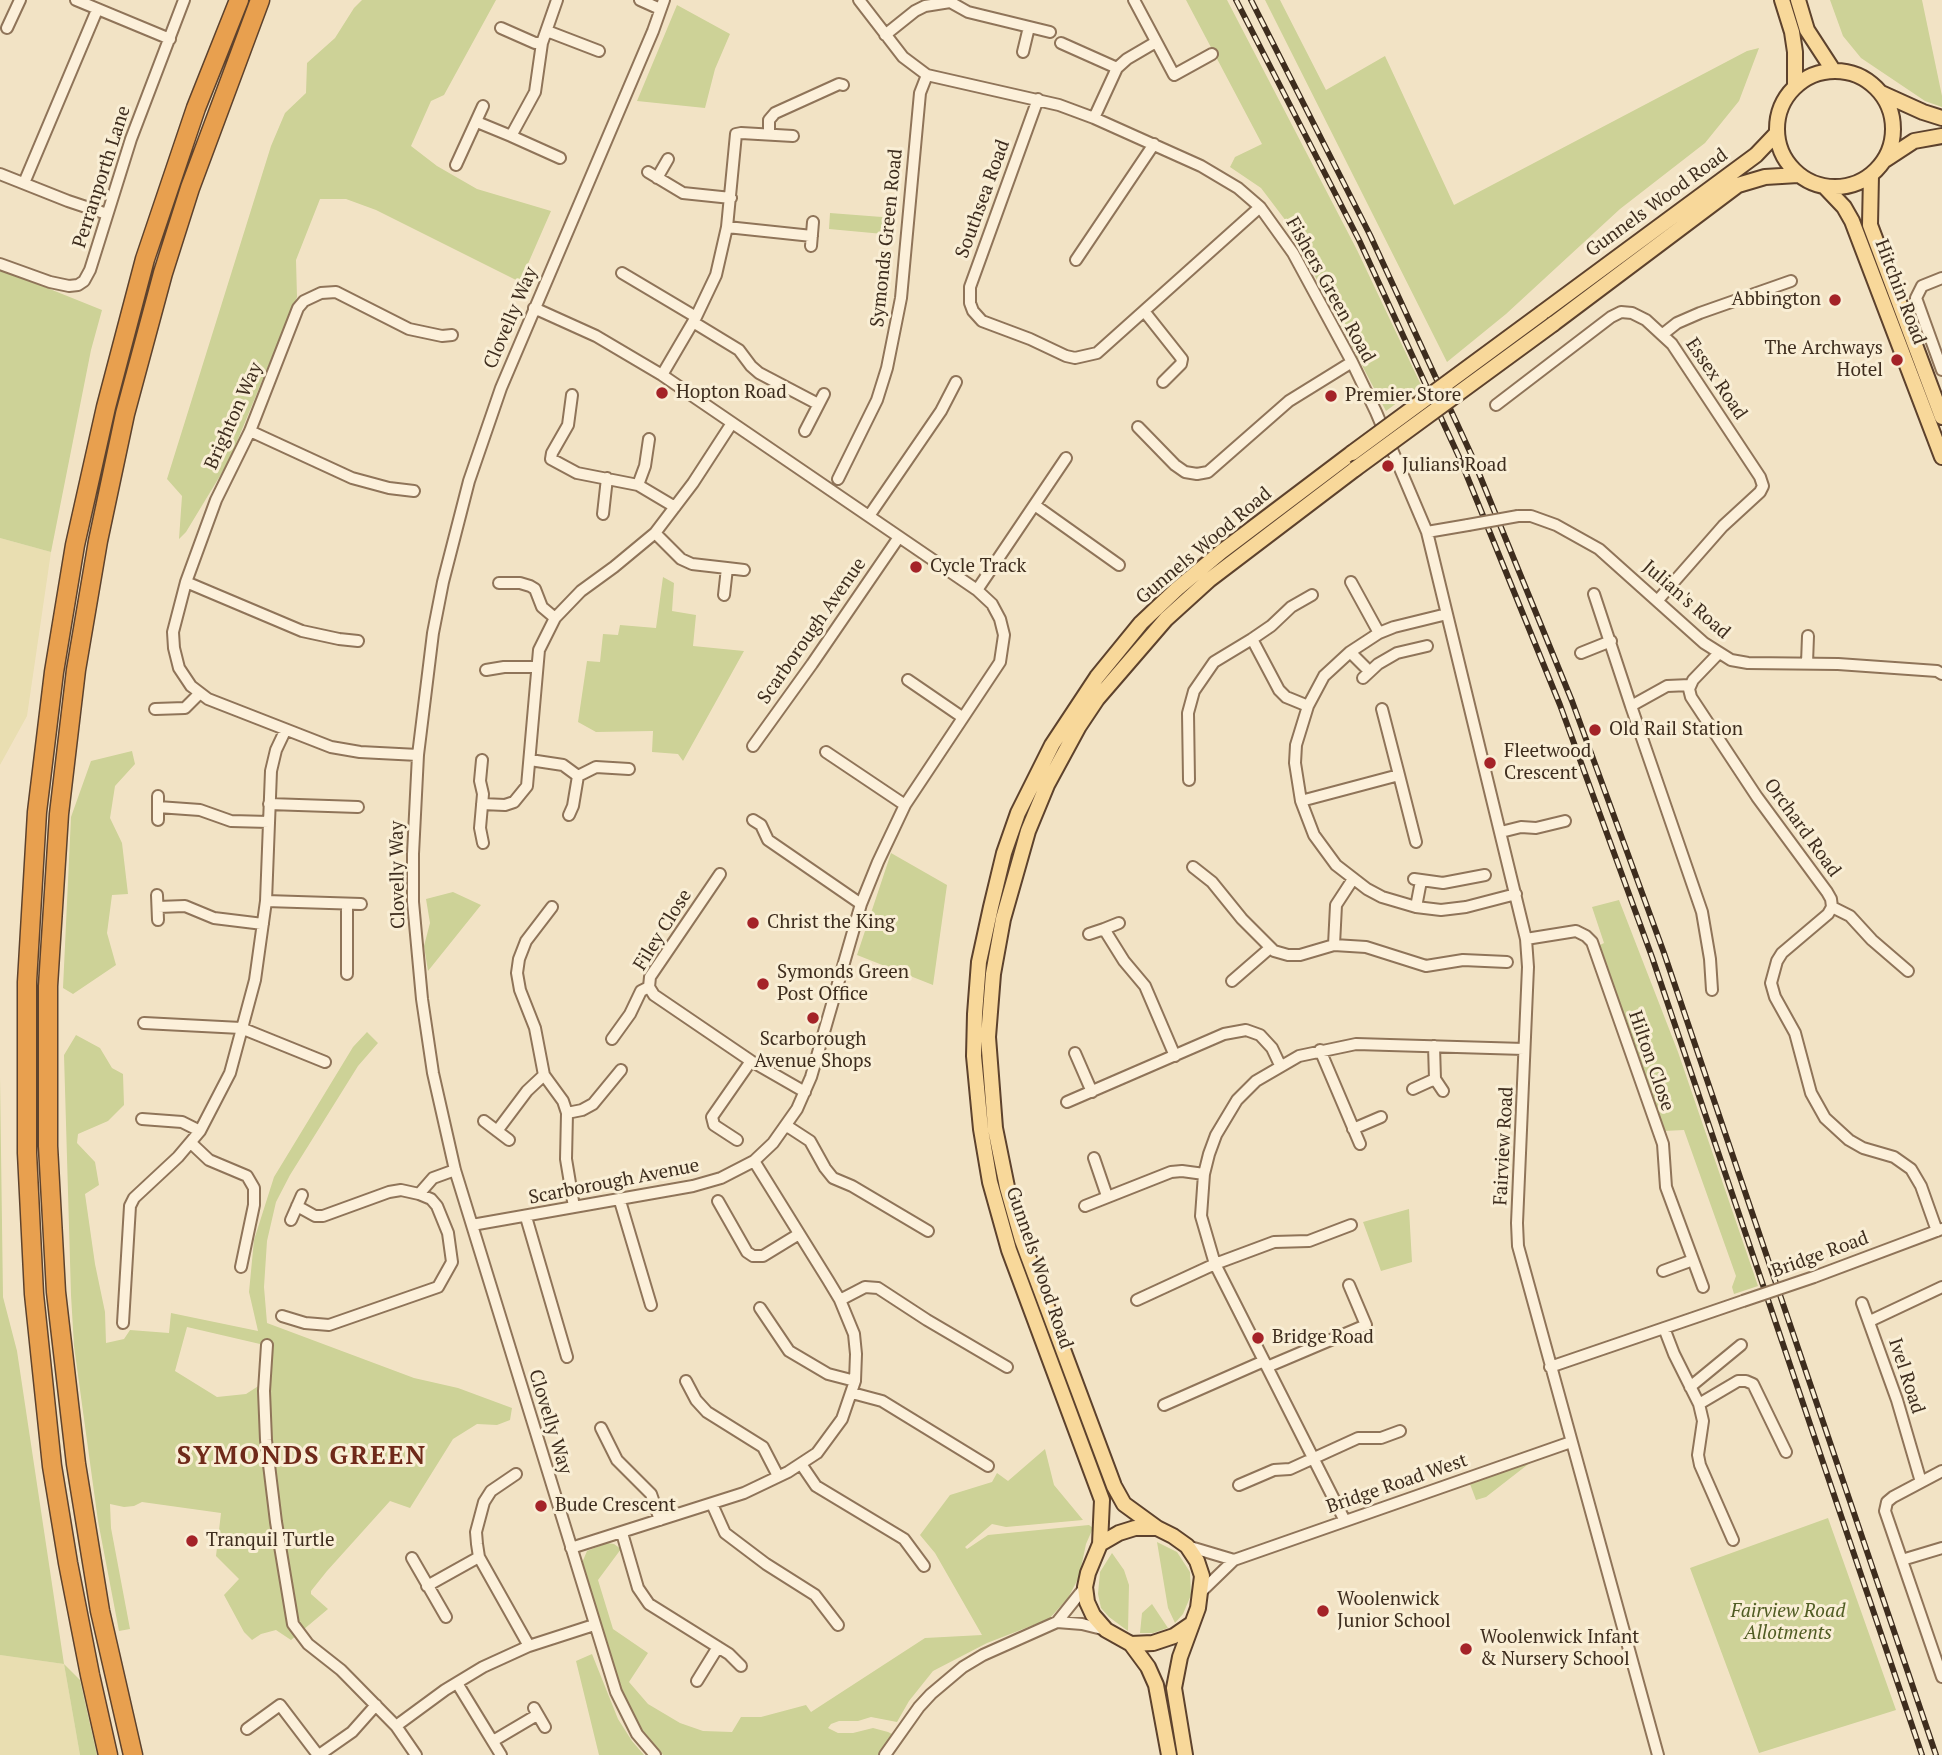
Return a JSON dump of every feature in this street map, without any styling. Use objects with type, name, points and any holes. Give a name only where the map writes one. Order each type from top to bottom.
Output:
[{"type":"highway","points":[[108,1755],[90,1675],[52,1466],[34,1294],[27,1153],[27,995],[37,812],[54,672],[75,545],[108,396],[149,247],[196,108],[239,0]]},
{"type":"highway","points":[[133,1755],[100,1611],[76,1464],[56,1292],[48,1146],[48,986],[59,814],[76,670],[98,541],[125,414],[163,273],[190,188],[260,0]]},
{"type":"main road","points":[[1782,0],[1792,32],[1795,86]]},
{"type":"main road","points":[[1797,0],[1807,30],[1833,70]]},
{"type":"main road","points":[[1885,160],[1893,136],[1892,114],[1881,93],[1858,75],[1833,70],[1817,73],[1795,86],[1783,100],[1777,116],[1776,134],[1783,156],[1798,175],[1825,187],[1851,185],[1871,175],[1885,160],[1914,141],[1942,136]]},
{"type":"main road","points":[[1881,93],[1942,118]]},
{"type":"main road","name":"Gunnels Wood Road","points":[[1085,1587],[1100,1544],[1102,1500],[1009,1250],[990,1182],[975,1069],[979,962],[1004,853],[1018,813],[1075,707],[1141,623],[1221,552],[1756,155],[1776,134]]},
{"type":"main road","name":"Gunnels Wood Road","points":[[1187,1546],[1124,1504],[1114,1486],[1022,1240],[1007,1187],[995,1128],[988,1037],[993,974],[1016,869],[1047,785],[1097,699],[1166,619],[1209,580],[1738,185],[1765,177],[1798,175]]},
{"type":"main road","name":"Hitchin Road","points":[[1871,175],[1870,225],[1942,417]]},
{"type":"main road","name":"Hitchin Road","points":[[1825,187],[1844,206],[1853,221],[1942,457]]},
{"type":"main road","points":[[1100,1544],[1119,1533],[1135,1528],[1157,1528]]},
{"type":"main road","points":[[1185,1755],[1174,1688],[1175,1673],[1201,1592],[1202,1576],[1197,1561],[1187,1546]]},
{"type":"main road","points":[[1085,1587],[1087,1602],[1093,1615],[1107,1630],[1131,1644],[1148,1667],[1156,1685],[1169,1755]]},
{"type":"main road","points":[[1131,1644],[1153,1643],[1174,1636],[1190,1625]]},
{"type":"street","points":[[7,28],[20,0]]},
{"type":"street","points":[[76,0],[170,39]]},
{"type":"street","name":"Perranporth Lane","points":[[0,264],[69,286],[84,281],[90,270],[131,139],[184,0]]},
{"type":"street","points":[[511,136],[535,92],[542,43],[556,0]]},
{"type":"street","points":[[640,0],[662,4]]},
{"type":"street","points":[[859,0],[903,57],[927,75]]},
{"type":"street","points":[[1134,0],[1174,75],[1212,54]]},
{"type":"street","points":[[885,35],[915,10],[950,1],[968,12],[1050,32]]},
{"type":"street","name":"Clovelly Way","points":[[655,1755],[636,1734],[625,1714],[594,1626],[455,1170],[433,1073],[422,999],[413,890],[418,755],[431,647],[449,558],[481,441],[534,308],[653,32],[662,4]]},
{"type":"street","points":[[24,183],[97,10]]},
{"type":"street","points":[[501,27],[535,43],[542,43]]},
{"type":"street","points":[[1023,52],[1029,27]]},
{"type":"street","points":[[547,31],[598,51]]},
{"type":"street","points":[[1094,118],[1117,68],[1126,59],[1156,41]]},
{"type":"street","points":[[1061,43],[1117,68]]},
{"type":"street","name":"Fishers Green Road","points":[[927,75],[1038,99],[1094,118],[1219,175],[1260,207],[1293,253],[1352,362],[1427,531]]},
{"type":"street","name":"Symonds Green Road","points":[[838,479],[877,400],[887,368],[901,298],[920,93],[927,75]]},
{"type":"street","points":[[769,134],[769,120],[775,113],[842,85]]},
{"type":"street","name":"Southsea Road","points":[[1038,99],[970,287],[973,312],[982,321],[1075,358],[1097,353],[1144,311]]},
{"type":"street","points":[[456,164],[484,106]]},
{"type":"street","points":[[477,122],[560,158]]},
{"type":"street","points":[[662,375],[695,319],[716,275],[727,227],[736,134],[793,135]]},
{"type":"street","points":[[1076,260],[1153,144]]},
{"type":"street","points":[[668,159],[652,175],[683,193],[731,198]]},
{"type":"street","points":[[0,174],[107,214]]},
{"type":"street","points":[[1163,382],[1181,364],[1182,359],[1144,311],[1260,207]]},
{"type":"street","points":[[727,227],[811,241],[813,222]]},
{"type":"street","points":[[622,272],[739,350],[760,373],[818,404]]},
{"type":"street","points":[[1942,278],[1920,288],[1916,302],[1942,370]]},
{"type":"street","points":[[1663,334],[1677,323],[1700,313],[1791,281]]},
{"type":"street","name":"Brighton Way","points":[[418,755],[346,750],[316,743],[220,704],[200,694],[179,668],[173,641],[175,619],[186,582],[216,500],[250,431],[304,301],[315,294],[343,294],[409,329],[442,336],[452,335]]},
{"type":"street","name":"Scarborough Avenue","points":[[471,1225],[620,1201],[693,1186],[721,1178],[754,1161],[773,1143],[787,1126],[805,1092],[861,904],[878,862],[905,805],[993,674],[1003,651],[1004,635],[1000,619],[992,604],[977,590],[662,375],[580,328],[534,308]]},
{"type":"street","name":"Essex Road","points":[[1496,405],[1621,312],[1632,313],[1646,320],[1672,344],[1760,477],[1763,486],[1760,492],[1723,526],[1658,600]]},
{"type":"street","points":[[1138,427],[1185,472],[1208,472],[1289,401],[1352,362]]},
{"type":"street","points":[[869,516],[941,411],[956,382]]},
{"type":"street","points":[[805,431],[824,394]]},
{"type":"street","points":[[572,395],[568,425],[551,459],[577,472],[638,485],[675,507]]},
{"type":"street","points":[[482,804],[505,805],[514,802],[527,786],[537,667],[543,638],[555,618],[581,591],[655,533],[732,423]]},
{"type":"street","points":[[250,431],[352,478],[389,488],[414,491]]},
{"type":"street","points":[[638,485],[645,466],[649,439]]},
{"type":"street","points":[[977,590],[1066,458]]},
{"type":"street","points":[[603,514],[607,478]]},
{"type":"street","points":[[1036,506],[1119,565]]},
{"type":"street","name":"Julian's Road","points":[[1427,531],[1518,516],[1540,518],[1578,536],[1616,562],[1718,654],[1731,660],[1748,663],[1807,663],[1940,671]]},
{"type":"street","name":"Fairview Road","points":[[1427,531],[1525,939],[1528,968],[1518,1246],[1658,1755]]},
{"type":"street","points":[[655,533],[681,559],[692,564],[744,569]]},
{"type":"street","name":"Scarborough Avenue","points":[[753,746],[899,537]]},
{"type":"street","points":[[724,595],[727,568]]},
{"type":"street","points":[[186,582],[302,631],[339,639],[359,640]]},
{"type":"street","points":[[1351,582],[1379,633]]},
{"type":"street","points":[[499,583],[520,583],[535,589],[542,607],[555,618]]},
{"type":"street","points":[[1594,594],[1702,912],[1712,990]]},
{"type":"street","points":[[1189,780],[1188,713],[1194,691],[1214,662],[1252,639],[1292,607],[1312,595]]},
{"type":"street","points":[[1447,614],[1379,633],[1350,652],[1324,676],[1308,706],[1296,745],[1295,763],[1301,800],[1314,835],[1336,864],[1353,879],[1382,897],[1416,907],[1441,909],[1466,907],[1516,894]]},
{"type":"street","points":[[1807,663],[1808,636]]},
{"type":"street","points":[[1252,639],[1279,690],[1308,706]]},
{"type":"street","points":[[1581,653],[1611,641]]},
{"type":"street","points":[[1350,652],[1366,674],[1397,653],[1427,646]]},
{"type":"street","points":[[1631,706],[1667,686],[1690,685],[1718,654]]},
{"type":"street","points":[[486,670],[537,667]]},
{"type":"street","points":[[908,680],[962,717]]},
{"type":"street","name":"Orchard Road","points":[[1690,685],[1690,693],[1697,706],[1750,787],[1827,892],[1832,907],[1850,916],[1872,940],[1908,971]]},
{"type":"street","points":[[162,705],[185,708],[200,694]]},
{"type":"street","points":[[1382,709],[1416,842]]},
{"type":"street","points":[[123,1324],[130,1206],[134,1198],[191,1143],[230,1073],[255,980],[266,901],[273,761],[285,731]]},
{"type":"street","points":[[826,752],[905,805]]},
{"type":"street","points":[[482,760],[480,828],[484,843]]},
{"type":"street","points":[[530,760],[563,765],[578,776]]},
{"type":"street","points":[[578,776],[596,767],[629,769]]},
{"type":"street","points":[[1301,800],[1399,775]]},
{"type":"street","points":[[569,815],[578,776]]},
{"type":"street","points":[[158,820],[158,801],[200,810],[230,821],[269,822]]},
{"type":"street","points":[[270,804],[358,807]]},
{"type":"street","points":[[753,820],[761,825],[768,840],[861,904]]},
{"type":"street","points":[[1501,832],[1565,821]]},
{"type":"street","points":[[1193,867],[1212,883],[1270,948],[1283,954],[1294,955],[1334,945],[1366,947],[1426,965],[1463,960],[1507,962]]},
{"type":"street","name":"Filey Close","points":[[719,874],[650,977],[649,987],[654,995],[751,1061],[805,1092]]},
{"type":"street","points":[[1416,907],[1418,880],[1443,883],[1485,875]]},
{"type":"street","points":[[1334,945],[1336,905],[1353,879]]},
{"type":"street","points":[[158,920],[158,901],[186,906],[214,918],[263,923]]},
{"type":"street","points":[[266,901],[361,904]]},
{"type":"street","points":[[346,904],[347,974]]},
{"type":"street","points":[[552,906],[526,941],[517,973],[520,990],[535,1028],[544,1075],[563,1101],[567,1113],[566,1159],[573,1207]]},
{"type":"street","points":[[1832,907],[1828,914],[1777,961],[1771,984],[1775,997],[1795,1033],[1811,1093],[1825,1118],[1849,1140],[1863,1148],[1894,1157],[1911,1169],[1939,1230]]},
{"type":"street","points":[[1089,934],[1119,923]]},
{"type":"street","points":[[1104,929],[1144,986],[1175,1056]]},
{"type":"street","name":"Hilton Close","points":[[1525,939],[1576,931],[1592,942],[1663,1144],[1666,1187],[1703,1287]]},
{"type":"street","points":[[1232,981],[1270,948]]},
{"type":"street","points":[[612,1039],[630,1014],[641,991],[649,987]]},
{"type":"street","points":[[144,1023],[241,1028],[325,1062]]},
{"type":"street","points":[[1068,1102],[1224,1034],[1246,1030],[1260,1035],[1272,1048],[1280,1065]]},
{"type":"street","points":[[1345,1521],[1214,1264],[1201,1216],[1204,1174],[1209,1154],[1220,1128],[1237,1100],[1256,1081],[1280,1065],[1320,1050],[1356,1044],[1524,1049]]},
{"type":"street","points":[[1434,1046],[1435,1079],[1443,1091]]},
{"type":"street","points":[[1320,1050],[1360,1144]]},
{"type":"street","points":[[1075,1053],[1092,1092]]},
{"type":"street","points":[[737,1140],[714,1125],[712,1117],[751,1061]]},
{"type":"street","points":[[567,1113],[593,1104],[621,1070]]},
{"type":"street","points":[[497,1131],[527,1091],[544,1075]]},
{"type":"street","points":[[1413,1088],[1435,1079]]},
{"type":"street","points":[[1353,1129],[1381,1117]]},
{"type":"street","points":[[142,1119],[183,1122],[200,1131]]},
{"type":"street","points":[[484,1121],[509,1140]]},
{"type":"street","points":[[787,1126],[810,1141],[833,1178],[852,1186],[928,1231]]},
{"type":"street","points":[[191,1143],[209,1160],[241,1173],[252,1183],[256,1193],[241,1267]]},
{"type":"street","points":[[1094,1158],[1107,1196]]},
{"type":"street","points":[[570,1548],[744,1493],[817,1453],[842,1419],[855,1381],[854,1334],[840,1300],[754,1161]]},
{"type":"street","points":[[419,1194],[433,1178],[455,1170]]},
{"type":"street","points":[[1085,1206],[1171,1172],[1204,1174]]},
{"type":"street","points":[[282,1316],[305,1323],[329,1325],[438,1287],[452,1262],[449,1233],[437,1206],[432,1199],[419,1194],[396,1190],[323,1216],[315,1216],[299,1200],[291,1220]]},
{"type":"street","points":[[620,1201],[650,1305]]},
{"type":"street","points":[[718,1201],[747,1252],[753,1256],[763,1255],[799,1234]]},
{"type":"street","points":[[526,1217],[567,1357]]},
{"type":"street","points":[[1137,1300],[1214,1264],[1276,1242],[1309,1241],[1351,1225]]},
{"type":"street","name":"Bridge Road","points":[[1550,1367],[1814,1277],[1939,1230]]},
{"type":"street","points":[[1663,1272],[1693,1260]]},
{"type":"street","points":[[1164,1405],[1366,1325],[1349,1285]]},
{"type":"street","points":[[840,1300],[864,1287],[878,1288],[1007,1367]]},
{"type":"street","name":"Ivel Road","points":[[1870,1321],[1942,1287]]},
{"type":"street","name":"Ivel Road","points":[[1863,1303],[1897,1400],[1921,1482]]},
{"type":"street","points":[[760,1308],[789,1351],[828,1374],[855,1381]]},
{"type":"street","points":[[1664,1328],[1699,1404],[1703,1421],[1699,1444],[1700,1465],[1733,1540]]},
{"type":"street","points":[[267,1345],[264,1391],[266,1440],[293,1624],[308,1644],[341,1670],[396,1726],[416,1755]]},
{"type":"street","points":[[1690,1387],[1741,1345]]},
{"type":"street","points":[[686,1381],[696,1400],[707,1412],[763,1447],[778,1476]]},
{"type":"street","points":[[1699,1404],[1738,1381],[1753,1384],[1786,1452]]},
{"type":"street","points":[[852,1393],[882,1401],[988,1466]]},
{"type":"street","points":[[601,1428],[617,1460],[651,1493],[660,1520]]},
{"type":"street","points":[[1239,1485],[1274,1470],[1290,1469],[1358,1438],[1381,1438],[1400,1431]]},
{"type":"street","name":"Bridge Road West","points":[[1234,1559],[1572,1442]]},
{"type":"street","points":[[801,1464],[816,1486],[904,1539],[924,1566]]},
{"type":"street","points":[[1942,1472],[1897,1494],[1885,1506],[1886,1516],[1942,1677]]},
{"type":"street","points":[[516,1474],[491,1491],[484,1502],[476,1532],[479,1557],[529,1646]]},
{"type":"street","points":[[712,1504],[725,1533],[766,1564],[815,1595],[838,1625]]},
{"type":"street","points":[[622,1533],[642,1596],[649,1604],[729,1654],[741,1666]]},
{"type":"street","points":[[1187,1546],[1234,1559],[1201,1592]]},
{"type":"street","points":[[1902,1560],[1942,1548]]},
{"type":"street","points":[[427,1586],[479,1557]]},
{"type":"street","points":[[411,1558],[446,1617]]},
{"type":"street","points":[[1057,1622],[1085,1587]]},
{"type":"street","points":[[885,1755],[919,1707],[950,1677],[992,1650],[1057,1622],[1107,1630]]},
{"type":"street","points":[[396,1726],[457,1682],[483,1667],[529,1646],[594,1626]]},
{"type":"street","points":[[697,1681],[718,1647]]},
{"type":"street","points":[[457,1682],[501,1755]]},
{"type":"street","points":[[247,1729],[280,1705],[319,1755],[352,1732],[376,1705]]},
{"type":"street","points":[[494,1741],[536,1712],[545,1727]]},
{"type":"street","points":[[336,1744],[344,1755]]},
{"type":"shaded area","points":[[0,538],[51,552],[27,716],[0,765]]},
{"type":"shaded area","points":[[0,1655],[64,1664],[80,1755],[0,1755]]},
{"type":"green space","points":[[362,0],[496,0],[444,95],[431,101],[411,146],[437,166],[477,189],[551,211],[520,282],[376,210],[346,199],[320,199],[296,260],[297,297],[229,461],[186,532],[179,539],[182,496],[167,479],[271,146],[285,113],[306,93],[307,63],[335,38]]},
{"type":"green space","points":[[1186,0],[1227,0],[1357,250],[1421,385],[1386,411],[1286,221],[1261,188],[1230,167],[1235,157],[1262,144]]},
{"type":"green space","points":[[1265,0],[1280,0],[1326,90],[1385,56],[1454,205],[1747,51],[1759,48],[1739,101],[1705,143],[1620,209],[1506,314],[1447,362]]},
{"type":"green space","points":[[1830,0],[1922,0],[1942,107],[1925,101],[1861,58],[1843,36]]},
{"type":"green space","points":[[677,5],[730,34],[715,69],[705,108],[637,101]]},
{"type":"green space","points":[[830,213],[895,218],[894,235],[829,229]]},
{"type":"green space","points":[[0,269],[102,310],[91,350],[51,552],[0,538]]},
{"type":"green space","points":[[663,577],[674,583],[672,611],[696,615],[693,646],[744,651],[683,761],[678,754],[652,752],[653,731],[596,732],[578,722],[587,661],[600,662],[603,634],[618,635],[620,625],[656,628]]},
{"type":"green space","points":[[132,751],[135,764],[115,786],[110,818],[122,843],[128,894],[112,895],[107,933],[116,965],[73,994],[63,988],[71,817],[91,761]]},
{"type":"green space","points":[[891,853],[947,885],[933,985],[857,955]]},
{"type":"green space","points":[[453,892],[481,905],[428,971],[424,946],[430,923],[426,899]]},
{"type":"green space","points":[[1619,900],[1678,1052],[1758,1286],[1734,1294],[1732,1287],[1736,1276],[1684,1130],[1664,1131],[1600,945],[1604,943],[1592,907]]},
{"type":"green space","points":[[367,1032],[378,1043],[358,1066],[276,1202],[267,1241],[264,1287],[267,1323],[414,1378],[458,1388],[512,1408],[510,1420],[497,1425],[477,1424],[453,1439],[410,1508],[390,1501],[311,1591],[328,1609],[291,1640],[276,1630],[252,1640],[244,1632],[224,1595],[239,1579],[216,1556],[221,1513],[142,1502],[124,1507],[110,1504],[111,1528],[130,1629],[119,1631],[98,1521],[74,1346],[64,1055],[76,1035],[100,1048],[112,1068],[123,1074],[124,1105],[108,1121],[78,1134],[77,1143],[95,1162],[99,1185],[85,1194],[105,1312],[106,1343],[124,1339],[130,1330],[169,1333],[171,1313],[258,1331],[249,1292],[254,1240],[274,1177],[353,1047]],"holes":[[[187,1327],[260,1344],[260,1385],[246,1394],[217,1397],[175,1371]]]},
{"type":"green space","points":[[0,1077],[3,1297],[17,1351],[64,1664],[0,1655]]},
{"type":"green space","points":[[1409,1209],[1412,1262],[1381,1271],[1363,1222]]},
{"type":"green space","points":[[1045,1449],[1054,1485],[1083,1520],[1006,1527],[992,1524],[965,1547],[967,1549],[988,1535],[1089,1525],[1093,1528],[1086,1544],[1079,1577],[1068,1598],[1049,1619],[987,1643],[933,1671],[909,1701],[897,1722],[871,1717],[858,1721],[839,1721],[828,1728],[838,1733],[853,1733],[873,1728],[892,1734],[879,1755],[663,1755],[643,1731],[619,1687],[582,1563],[587,1551],[607,1543],[621,1549],[598,1580],[613,1629],[648,1653],[629,1682],[648,1704],[680,1723],[703,1731],[732,1732],[741,1717],[761,1717],[806,1705],[811,1712],[925,1638],[982,1635],[935,1553],[920,1535],[950,1495],[992,1482],[997,1473],[1008,1481]]},
{"type":"green space","points":[[1531,1462],[1486,1497],[1476,1500],[1470,1484]]},
{"type":"green space","name":"Fairview Road Allotments","points":[[1828,1518],[1896,1710],[1759,1753],[1690,1568]]},
{"type":"green space","points":[[1157,1542],[1177,1552],[1190,1572],[1191,1595],[1183,1614],[1175,1623],[1168,1608]]},
{"type":"green space","points":[[1112,1553],[1124,1570],[1129,1585],[1128,1631],[1101,1608],[1098,1594],[1100,1572]]},
{"type":"green space","points":[[1152,1604],[1168,1628],[1153,1633],[1140,1633],[1142,1613]]},
{"type":"green space","points":[[592,1654],[618,1719],[644,1755],[599,1755],[576,1661]]},
{"type":"green space","points":[[64,1664],[80,1680],[97,1755],[80,1755]]},
{"type":"railway","points":[[1236,0],[1359,240],[1460,459],[1560,705],[1652,957],[1922,1755]]},
{"type":"railway","points":[[1251,0],[1370,235],[1471,454],[1572,701],[1664,953],[1936,1755]]},
{"type":"place","name":"Abbington","points":[[1835,300]]},
{"type":"place","name":"The Archways Hotel","points":[[1897,360]]},
{"type":"place","name":"Hopton Road","points":[[662,393]]},
{"type":"place","name":"Premier Store","points":[[1331,396]]},
{"type":"place","name":"Julians Road","points":[[1388,466]]},
{"type":"place","name":"Cycle Track","points":[[916,567]]},
{"type":"place","name":"Old Rail Station","points":[[1595,730]]},
{"type":"place","name":"Fleetwood Crescent","points":[[1490,763]]},
{"type":"place","name":"Christ the King","points":[[753,923]]},
{"type":"place","name":"Symonds Green Post Office","points":[[763,984]]},
{"type":"place","name":"Scarborough Avenue Shops","points":[[813,1018]]},
{"type":"place","name":"Bridge Road","points":[[1258,1338]]},
{"type":"place","name":"Bude Crescent","points":[[541,1506]]},
{"type":"place","name":"Tranquil Turtle","points":[[192,1541]]},
{"type":"place","name":"Woolenwick Junior School","points":[[1323,1611]]},
{"type":"place","name":"Woolenwick Infant & Nursery School","points":[[1466,1649]]},
{"type":"district","name":"SYMONDS GREEN","points":[[302,1457]]}]
